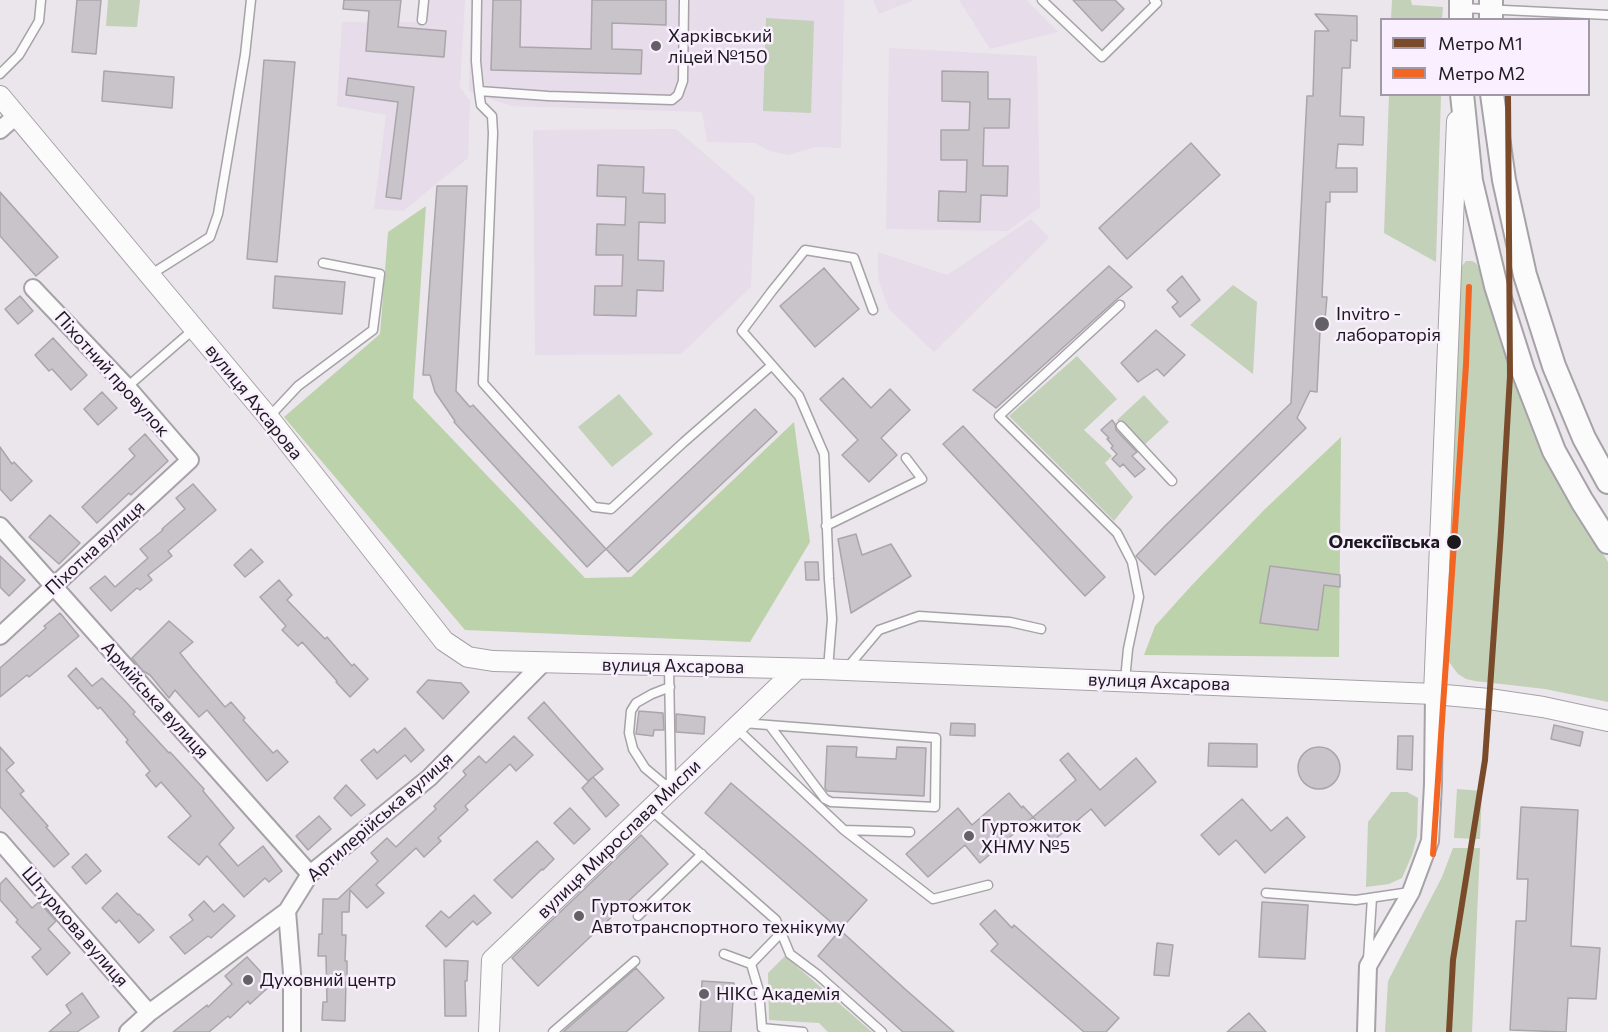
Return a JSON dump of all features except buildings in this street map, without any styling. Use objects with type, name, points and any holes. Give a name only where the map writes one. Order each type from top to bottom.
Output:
[{"type":"main road","points":[[1460,96],[1471,181],[1496,286],[1523,371],[1554,451],[1608,542]]},
{"type":"main road","points":[[1492,96],[1504,180],[1525,275],[1554,366],[1584,438],[1608,482]]},
{"type":"street","name":"вулиця Ахсарова","points":[[0,96],[269,418],[444,641],[468,657],[493,661],[1125,680],[1434,694],[1543,706],[1608,721]]},
{"type":"street","points":[[1366,1032],[1368,966],[1411,892],[1430,841],[1434,764],[1434,694],[1460,96]]},
{"type":"street","points":[[0,130],[16,115]]},
{"type":"street","name":"Піхотний провулок","points":[[33,288],[127,387],[190,460]]},
{"type":"street","name":"Піхотна вулиця","points":[[0,636],[190,460]]},
{"type":"street","name":"Армійська вулиця","points":[[0,526],[310,874]]},
{"type":"street","name":"Артилерійська вулиця","points":[[128,1032],[149,1013],[287,911],[310,874],[429,778],[544,662]]},
{"type":"street","name":"вулиця Мирослава Мисли","points":[[489,1032],[492,960],[797,669]]},
{"type":"street","name":"Штурмова вулиця","points":[[0,841],[149,1013]]},
{"type":"street","points":[[287,911],[292,973],[291,1032]]},
{"type":"lane","points":[[0,74],[19,55],[39,21],[41,0]]},
{"type":"lane","points":[[150,275],[210,237],[220,203],[252,0]]},
{"type":"lane","points":[[422,20],[424,0]]},
{"type":"lane","points":[[477,0],[476,61],[479,91],[481,105],[492,116],[493,133],[483,383],[594,507],[611,509],[772,365]]},
{"type":"lane","points":[[479,91],[672,100],[678,95],[683,81],[684,0]]},
{"type":"lane","points":[[1042,0],[1101,57],[1156,3],[1154,0]]},
{"type":"lane","points":[[1461,9],[1608,15]]},
{"type":"lane","points":[[836,670],[826,526],[824,454],[799,396],[742,332],[805,250],[854,258],[873,310]]},
{"type":"lane","points":[[269,418],[298,386],[373,330],[380,274],[323,263]]},
{"type":"lane","points":[[1120,305],[999,416],[1118,533],[1132,562],[1139,597],[1129,643],[1125,680]]},
{"type":"lane","points":[[127,387],[195,329]]},
{"type":"lane","points":[[1121,426],[1172,481]]},
{"type":"lane","points":[[826,526],[922,479],[906,458]]},
{"type":"lane","points":[[836,670],[879,630],[919,616],[1010,622],[1041,629]]},
{"type":"lane","points":[[669,666],[671,789]]},
{"type":"lane","points":[[670,687],[636,703],[631,711],[629,733],[633,749],[645,768],[671,789]]},
{"type":"lane","points":[[738,725],[770,726],[936,738],[935,807],[831,802],[825,799],[770,726]]},
{"type":"lane","points":[[738,725],[844,830],[933,899],[988,885]]},
{"type":"lane","points":[[650,809],[776,920],[790,954],[818,975],[882,1032]]},
{"type":"lane","points":[[844,830],[910,832]]},
{"type":"lane","points":[[638,916],[702,855]]},
{"type":"lane","points":[[1266,893],[1356,900],[1411,892]]},
{"type":"lane","points":[[1368,966],[1372,898]]},
{"type":"lane","points":[[751,964],[782,932]]},
{"type":"lane","points":[[724,954],[751,964]]},
{"type":"lane","points":[[553,1032],[635,962]]},
{"type":"lane","points":[[751,964],[759,991],[762,1028],[803,1032]]},
{"type":"shaded area","points":[[429,0],[465,0],[460,87],[470,101],[468,158],[403,211],[374,209],[386,115],[337,106],[342,22],[427,22]]},
{"type":"shaded area","name":"Харківський ліцей №150","points":[[471,0],[844,0],[841,148],[815,147],[789,155],[770,151],[755,143],[707,142],[702,112],[511,106],[469,91]]},
{"type":"shaded area","points":[[873,0],[914,0],[879,14]]},
{"type":"shaded area","points":[[959,0],[1026,0],[1058,32],[990,49]]},
{"type":"shaded area","points":[[889,48],[1037,56],[1040,207],[1008,231],[886,229]]},
{"type":"shaded area","points":[[676,129],[755,197],[751,287],[681,354],[535,355],[533,130]]},
{"type":"shaded area","points":[[1031,219],[1049,238],[934,352],[889,309],[878,278],[878,252],[947,275]]},
{"type":"green space","points":[[108,0],[140,0],[137,27],[106,26]]},
{"type":"green space","points":[[1392,0],[1411,0],[1412,5],[1443,7],[1442,18],[1391,18]]},
{"type":"green space","points":[[766,18],[814,21],[811,113],[763,111]]},
{"type":"green space","points":[[1389,96],[1441,96],[1436,262],[1384,233]]},
{"type":"green space","points":[[426,206],[413,398],[585,578],[631,577],[794,422],[810,542],[750,642],[465,630],[284,417],[380,334],[388,232]]},
{"type":"green space","points":[[1466,261],[1476,263],[1479,269],[1500,342],[1555,476],[1608,562],[1608,702],[1545,689],[1466,679],[1458,674],[1449,662],[1445,644],[1461,276],[1462,266]]},
{"type":"green space","points":[[1233,285],[1257,302],[1253,374],[1190,325]]},
{"type":"green space","points":[[1077,356],[1117,399],[1084,430],[1112,456],[1105,463],[1133,497],[1114,521],[1009,416]]},
{"type":"green space","points":[[619,394],[653,434],[612,467],[578,427]]},
{"type":"green space","points":[[1144,395],[1169,422],[1142,447],[1117,420]]},
{"type":"green space","points":[[1341,437],[1339,657],[1144,655],[1155,626],[1192,585],[1264,510]]},
{"type":"green space","points":[[1457,789],[1482,791],[1480,839],[1454,838]]},
{"type":"green space","points":[[1391,792],[1407,792],[1418,798],[1417,836],[1412,855],[1402,878],[1389,884],[1366,887],[1368,822]]},
{"type":"green space","points":[[1453,848],[1480,848],[1472,1032],[1385,1032],[1388,981],[1442,877]]},
{"type":"green space","points":[[785,956],[872,1032],[828,1032],[819,1023],[769,1020],[768,973]]},
{"type":"metro line","name":"M1","points":[[1449,1032],[1453,960],[1485,760],[1501,531],[1510,376],[1508,96]]},
{"type":"metro line","name":"M2","points":[[1433,854],[1466,365],[1469,287]]},
{"type":"place","name":"Харківський ліцей №150","points":[[656,46]]},
{"type":"place","name":"Invitro - лабораторія","points":[[1322,324]]},
{"type":"place","name":"Олексіївська","points":[[1454,542]]},
{"type":"place","name":"Гуртожиток ХНМУ №5","points":[[969,836]]},
{"type":"place","name":"Гуртожиток Автотранспортного технікуму","points":[[579,916]]},
{"type":"place","name":"Духовний центр","points":[[248,980]]},
{"type":"place","name":"НІКС Академія","points":[[704,994]]}]
